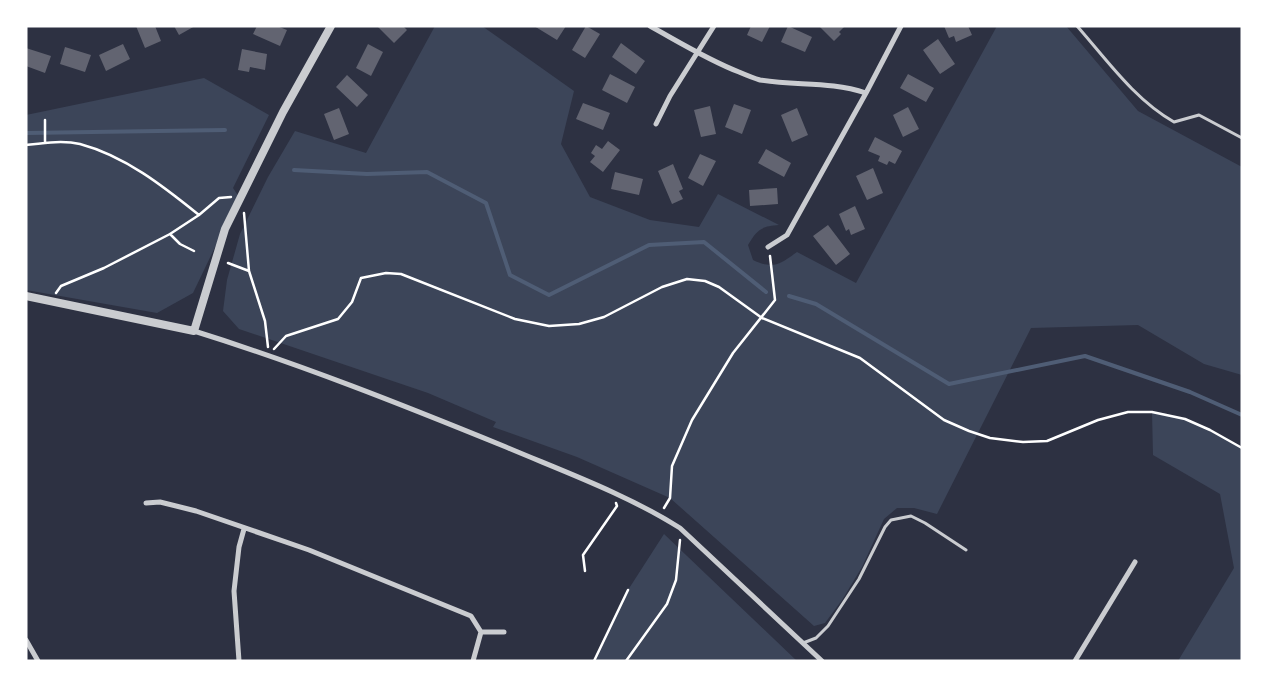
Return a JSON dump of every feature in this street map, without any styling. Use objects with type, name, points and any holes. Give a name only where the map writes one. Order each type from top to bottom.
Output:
[{"type":"street","points":[[194,331],[222,238],[240,197],[283,112],[331,26]]},
{"type":"street","points":[[650,26],[728,68],[758,79],[787,83],[830,84],[866,93]]},
{"type":"street","points":[[656,124],[670,96],[714,26]]},
{"type":"street","points":[[768,247],[787,235],[866,93],[900,26]]},
{"type":"street","points":[[26,296],[194,331],[269,355],[414,409],[614,492],[680,528],[822,661]]},
{"type":"street","points":[[146,503],[160,502],[187,509],[309,550],[471,616],[481,632],[473,661]]},
{"type":"street","points":[[239,661],[234,591],[239,547],[244,529]]},
{"type":"street","points":[[1075,661],[1135,562]]},
{"type":"street","points":[[481,632],[504,632]]},
{"type":"street","points":[[26,640],[38,661]]},
{"type":"lane","points":[[1077,26],[1139,97],[1160,114],[1174,122],[1198,115],[1242,138]]},
{"type":"lane","points":[[803,643],[816,638],[828,626],[859,579],[885,527],[892,520],[911,516],[966,550]]},
{"type":"path","points":[[45,120],[45,142]]},
{"type":"path","points":[[26,145],[45,142],[79,144],[110,155],[160,183],[199,215]]},
{"type":"path","points":[[51,300],[61,286],[104,268],[170,234],[199,215],[219,198],[240,197],[246,219],[249,271],[265,321],[269,355]]},
{"type":"path","points":[[170,234],[180,244],[194,251]]},
{"type":"path","points":[[659,515],[670,498],[672,466],[692,420],[732,353],[775,300],[768,247]]},
{"type":"path","points":[[228,263],[249,271]]},
{"type":"path","points":[[269,355],[286,336],[338,319],[352,302],[361,278],[386,273],[401,274],[515,319],[549,326],[579,324],[604,317],[662,287],[687,279],[705,281],[719,287],[762,318],[860,358],[944,420],[990,438],[1023,442],[1047,441],[1098,420],[1128,412],[1152,412],[1185,419],[1210,430],[1242,448]]},
{"type":"path","points":[[585,571],[583,555],[617,506],[614,492]]},
{"type":"path","points":[[626,661],[667,604],[676,580],[680,552],[680,528]]},
{"type":"path","points":[[594,661],[628,590]]},
{"type":"shaded area","points":[[435,26],[482,26],[574,91],[561,144],[590,197],[650,220],[699,227],[718,194],[779,225],[768,226],[754,236],[748,245],[753,260],[766,265],[772,265],[786,260],[797,252],[856,283],[997,26],[1066,26],[1138,111],[1242,167],[1242,375],[1204,364],[1138,325],[1031,328],[937,514],[914,508],[897,508],[884,519],[862,567],[842,600],[825,623],[814,626],[670,498],[577,457],[493,427],[496,422],[428,393],[239,329],[223,311],[227,280],[240,234],[268,177],[295,131],[366,153]]},
{"type":"shaded area","points":[[204,78],[269,115],[233,188],[239,197],[193,293],[157,313],[26,290],[26,115]]},
{"type":"shaded area","points":[[1152,412],[1185,419],[1210,430],[1242,448],[1242,661],[1178,661],[1234,568],[1220,494],[1153,455]]},
{"type":"shaded area","points":[[664,534],[797,661],[594,661],[628,590]]},
{"type":"building","points":[[136,26],[155,26],[161,41],[145,48]]},
{"type":"building","points":[[174,26],[195,26],[179,35]]},
{"type":"building","points":[[257,26],[277,26],[287,30],[280,46],[253,34]]},
{"type":"building","points":[[377,26],[403,26],[407,30],[394,43]]},
{"type":"building","points":[[534,26],[566,26],[557,40]]},
{"type":"building","points":[[586,26],[600,34],[585,58],[572,50]]},
{"type":"building","points":[[751,26],[770,26],[762,42],[747,35]]},
{"type":"building","points":[[788,26],[812,37],[805,52],[781,42]]},
{"type":"building","points":[[819,26],[845,26],[839,32],[841,34],[834,41]]},
{"type":"building","points":[[944,26],[968,26],[972,35],[956,42],[954,36],[949,38]]},
{"type":"building","points":[[938,39],[955,64],[940,74],[923,50]]},
{"type":"building","points":[[621,43],[645,61],[636,74],[612,57]]},
{"type":"building","points":[[123,44],[130,59],[106,71],[99,55]]},
{"type":"building","points":[[368,44],[383,52],[371,76],[356,68]]},
{"type":"building","points":[[65,47],[91,55],[85,72],[60,64]]},
{"type":"building","points":[[26,48],[51,56],[45,73],[26,66]]},
{"type":"building","points":[[242,49],[267,54],[265,70],[250,67],[249,72],[238,70]]},
{"type":"building","points":[[610,74],[635,87],[627,103],[602,90]]},
{"type":"building","points":[[908,74],[934,88],[926,102],[900,88]]},
{"type":"building","points":[[347,75],[368,95],[357,107],[336,87]]},
{"type":"building","points":[[583,103],[610,113],[603,130],[576,119]]},
{"type":"building","points":[[734,104],[751,110],[742,134],[725,127]]},
{"type":"building","points":[[710,106],[716,134],[701,137],[694,110]]},
{"type":"building","points":[[908,107],[919,129],[903,137],[893,115]]},
{"type":"building","points":[[339,108],[349,134],[334,140],[324,114]]},
{"type":"building","points":[[797,108],[808,135],[792,142],[781,115]]},
{"type":"building","points":[[875,137],[902,151],[895,164],[889,161],[887,165],[878,161],[880,156],[868,151]]},
{"type":"building","points":[[608,141],[620,150],[603,172],[590,162],[595,156],[591,153],[596,145],[602,149]]},
{"type":"building","points":[[766,149],[791,163],[784,177],[758,163]]},
{"type":"building","points":[[700,154],[716,161],[703,186],[688,178]]},
{"type":"building","points":[[673,164],[683,189],[679,191],[683,199],[672,204],[658,171]]},
{"type":"building","points":[[873,168],[883,193],[867,200],[856,176]]},
{"type":"building","points":[[615,172],[643,179],[639,195],[611,189]]},
{"type":"building","points":[[777,188],[778,204],[750,206],[749,190]]},
{"type":"building","points":[[855,206],[865,229],[851,235],[849,229],[846,231],[839,214]]},
{"type":"building","points":[[828,225],[850,254],[836,265],[813,236]]},
{"type":"waterway","points":[[26,133],[225,130]]},
{"type":"waterway","points":[[294,170],[367,174],[427,172],[486,203],[510,275],[549,295],[649,245],[704,242],[766,292]]},
{"type":"waterway","points":[[789,296],[816,304],[949,384],[1085,356],[1190,392],[1242,415]]}]
